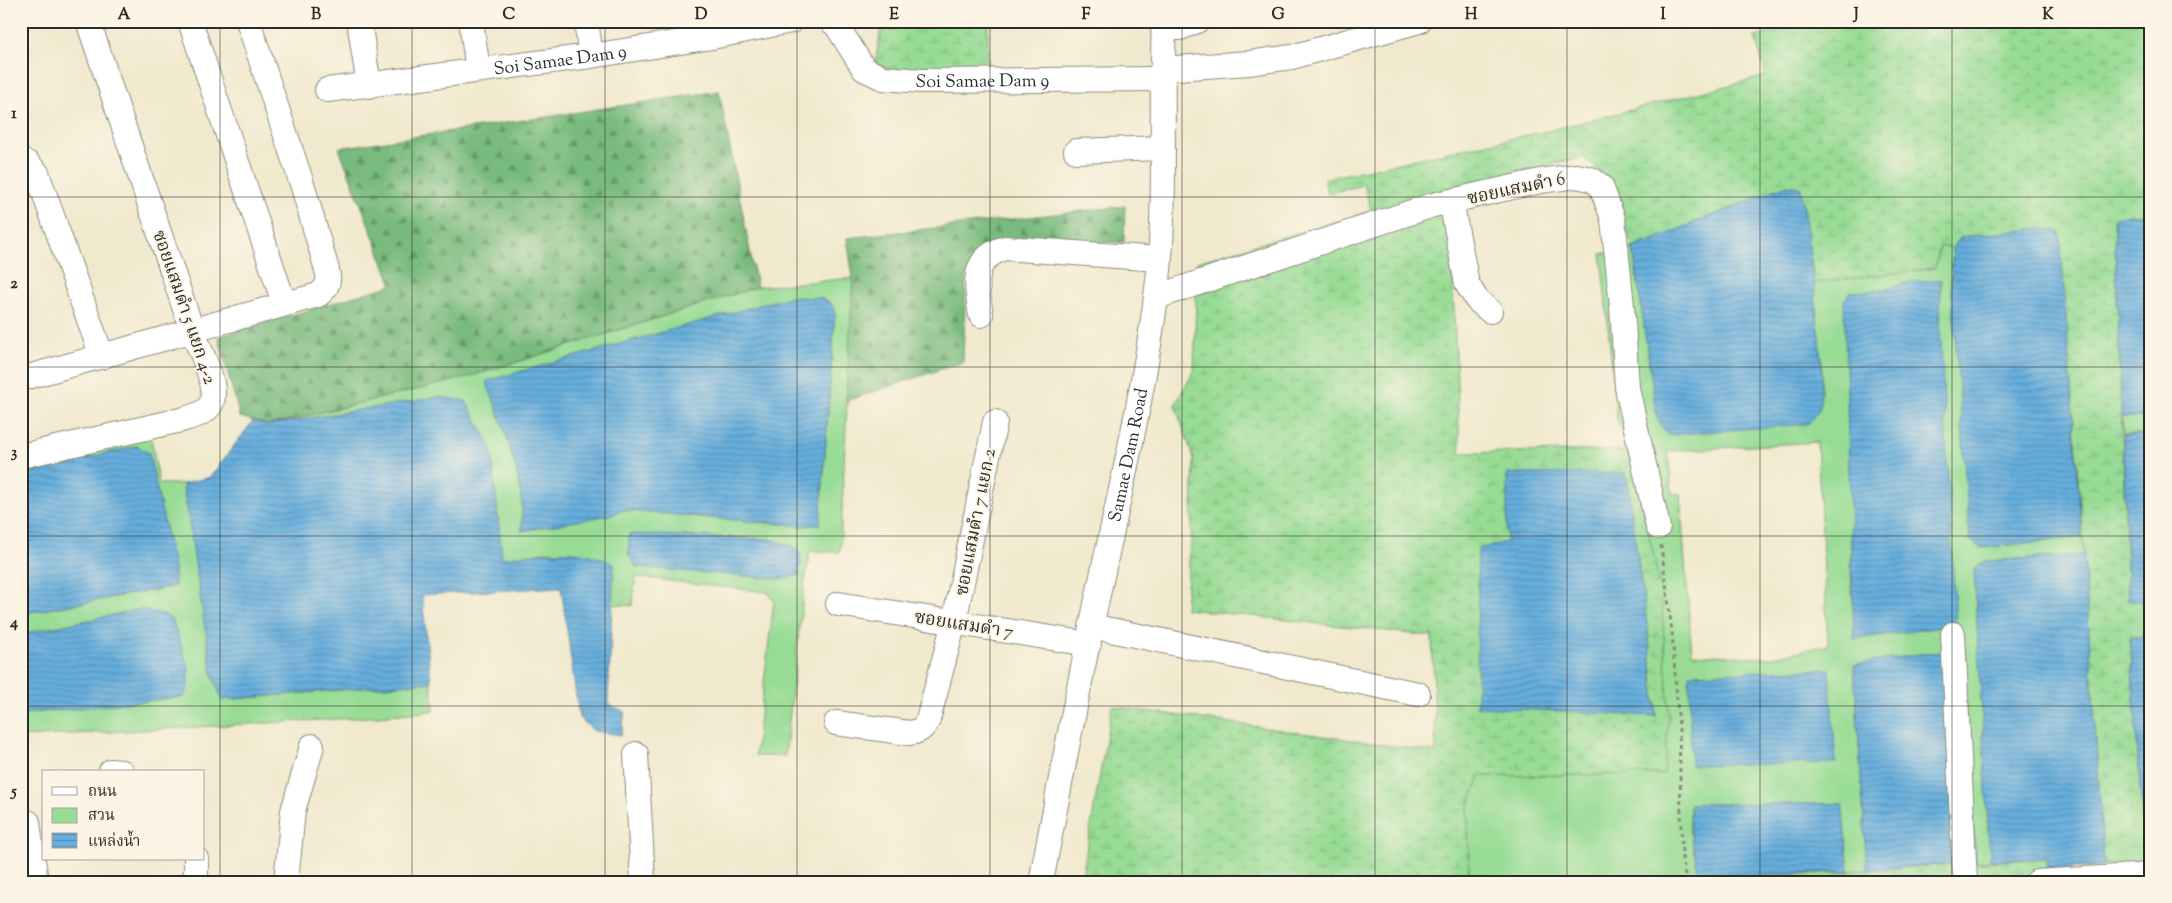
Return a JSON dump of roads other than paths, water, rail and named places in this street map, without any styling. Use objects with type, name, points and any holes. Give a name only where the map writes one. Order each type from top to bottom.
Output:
[{"type":"street","name":"ซอยแสมดำ 5 แยก 4-2","points":[[21,456],[181,420],[201,414],[210,406],[214,399],[214,389],[192,330],[88,21]]},
{"type":"street","points":[[190,21],[284,304]]},
{"type":"street","points":[[21,379],[318,295],[326,290],[328,283],[327,270],[248,21]]},
{"type":"street","points":[[359,21],[369,86]]},
{"type":"street","points":[[471,21],[478,70]]},
{"type":"street","points":[[586,21],[591,56]]},
{"type":"street","name":"Soi Samae Dam 9","points":[[327,90],[591,56],[711,29],[791,21]]},
{"type":"street","name":"Soi Samae Dam 9","points":[[831,21],[837,26],[864,69],[883,78],[922,81],[1162,74],[1292,57],[1419,21]]},
{"type":"street","points":[[1163,25],[1180,28],[1196,21]]},
{"type":"street","name":"Samae Dam Road","points":[[1040,882],[1137,409],[1156,297],[1163,148],[1163,25]]},
{"type":"street","points":[[1076,150],[1163,148]]},
{"type":"street","points":[[21,161],[27,163],[37,172],[102,357]]},
{"type":"street","name":"ซอยแสมดำ 6","points":[[1156,297],[1433,205],[1540,181],[1576,176],[1592,179],[1601,186],[1613,219],[1622,306],[1627,388],[1658,527]]},
{"type":"street","points":[[1451,201],[1467,284],[1477,300],[1490,311]]},
{"type":"street","points":[[981,315],[977,274],[984,260],[992,252],[1005,248],[1159,259]]},
{"type":"street","name":"ซอยแสมดำ 7 แยก 2","points":[[836,723],[909,733],[923,728],[928,720],[954,622],[995,422]]},
{"type":"street","name":"ซอยแสมดำ 7","points":[[838,604],[954,622],[1090,635],[1418,694]]},
{"type":"street","points":[[1952,634],[1965,882]]},
{"type":"street","points":[[286,882],[293,811],[312,746]]},
{"type":"street","points":[[636,754],[643,882]]},
{"type":"street","points":[[28,822],[36,882]]},
{"type":"street","points":[[196,860],[196,882]]},
{"type":"street","points":[[2037,882],[2151,875]]},
{"type":"water","points":[[1787,185],[1801,188],[1814,283],[1822,372],[1820,408],[1808,424],[1667,435],[1657,418],[1633,248]]},
{"type":"water","points":[[2151,213],[2151,417],[2122,417],[2114,217]]},
{"type":"water","points":[[2041,228],[2060,232],[2082,537],[1981,548],[1970,540],[1951,280],[1953,248],[1961,237]]},
{"type":"water","points":[[1941,280],[1940,326],[1956,625],[1854,639],[1844,301],[1850,292],[1876,291],[1916,281]]},
{"type":"water","points":[[789,297],[821,298],[831,303],[835,313],[820,524],[804,526],[621,510],[614,514],[522,531],[522,500],[515,466],[502,423],[486,381]]},
{"type":"water","points":[[438,397],[466,401],[491,447],[502,558],[546,552],[572,552],[599,558],[614,564],[608,704],[625,712],[621,735],[594,731],[579,718],[561,587],[422,595],[431,682],[222,700],[212,673],[183,484],[210,477],[253,421],[268,425]]},
{"type":"water","points":[[2151,434],[2151,604],[2128,599],[2123,435]]},
{"type":"water","points":[[137,446],[149,453],[174,567],[175,586],[21,614],[21,474]]},
{"type":"water","points":[[1626,473],[1649,638],[1656,716],[1477,707],[1478,549],[1507,542],[1507,474]]},
{"type":"water","points":[[629,534],[769,539],[792,546],[800,552],[801,564],[798,576],[782,579],[636,567],[629,555]]},
{"type":"water","points":[[2084,555],[2104,866],[2046,871],[2047,858],[1990,861],[1974,569],[1985,561]]},
{"type":"water","points":[[142,609],[166,615],[173,621],[189,669],[187,692],[183,697],[21,714],[21,634]]},
{"type":"water","points":[[2151,635],[2151,846],[2144,846],[2130,638]]},
{"type":"water","points":[[1961,651],[1976,862],[1867,870],[1854,665],[1921,654]]},
{"type":"water","points":[[1829,669],[1836,763],[1691,765],[1689,674]]},
{"type":"water","points":[[1690,804],[1842,804],[1849,871],[1700,879],[1690,832]]}]
